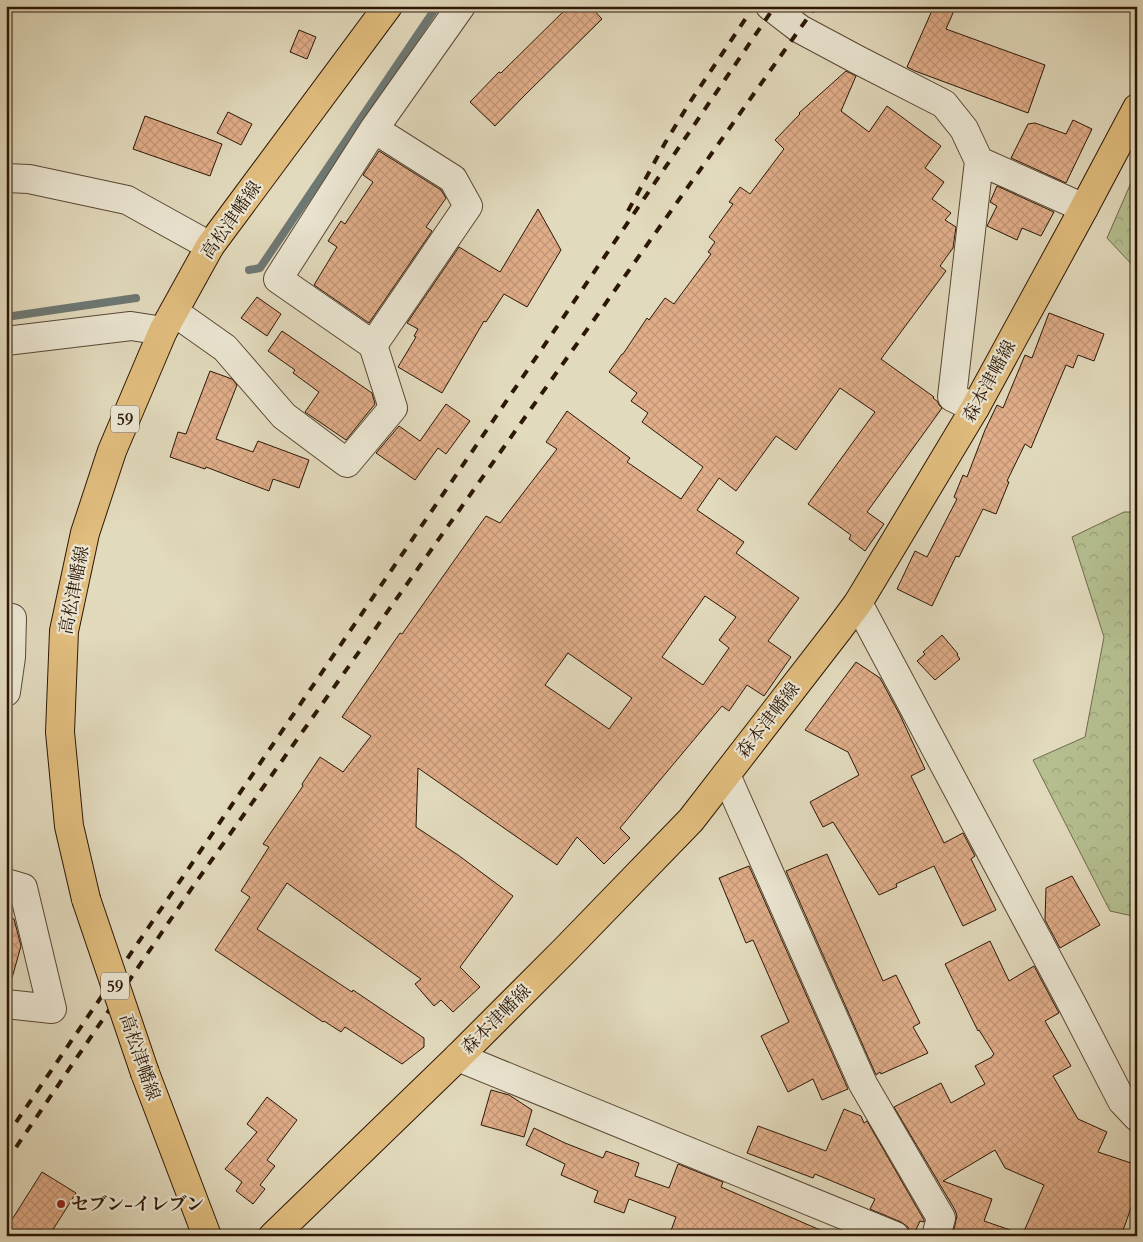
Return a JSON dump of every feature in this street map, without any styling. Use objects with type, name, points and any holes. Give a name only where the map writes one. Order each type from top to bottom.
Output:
[{"type":"main road","name":"高松津幡線","points":[[207,1236],[145,1073],[86,899],[69,826],[60,732],[64,631],[85,533],[112,451],[168,322],[210,246],[388,6]]},
{"type":"main road","name":"森本津幡線","points":[[273,1236],[458,1057],[691,820],[838,630],[858,603],[975,408],[1137,108]]},
{"type":"street","points":[[6,342],[168,322],[225,348],[284,416],[347,463],[393,408],[373,345],[278,279],[374,129],[461,6]]},
{"type":"street","points":[[770,6],[800,29],[944,104],[964,129],[979,161],[952,396],[975,408]]},
{"type":"street","points":[[373,345],[468,206],[453,179],[374,129]]},
{"type":"street","points":[[979,161],[1084,208]]},
{"type":"street","points":[[6,178],[29,179],[127,200],[210,246]]},
{"type":"street","points":[[858,603],[1122,1101],[1137,1116]]},
{"type":"street","points":[[6,617],[12,618],[11,657],[6,692]]},
{"type":"street","points":[[726,775],[863,1084],[941,1218],[936,1236]]},
{"type":"street","points":[[6,883],[23,888],[52,1009],[6,1004]]},
{"type":"street","points":[[458,1057],[895,1236]]},
{"type":"green space","points":[[1137,169],[1137,270],[1107,238]]},
{"type":"green space","points":[[1124,512],[1137,512],[1137,917],[1110,911],[1033,760],[1085,737],[1104,637],[1072,537]]},
{"type":"building","points":[[569,6],[590,6],[602,19],[495,126],[470,102]]},
{"type":"building","points":[[934,6],[956,6],[946,29],[1045,65],[1028,113],[907,67]]},
{"type":"building","points":[[299,30],[316,37],[307,59],[290,52]]},
{"type":"building","points":[[846,71],[856,76],[841,111],[869,132],[887,106],[941,146],[925,168],[944,182],[932,199],[951,213],[945,220],[956,227],[953,248],[940,266],[946,271],[881,359],[934,397],[942,408],[867,512],[884,524],[865,551],[849,539],[851,535],[808,504],[875,412],[840,388],[796,450],[776,436],[736,491],[719,478],[697,510],[744,542],[736,553],[799,598],[768,641],[791,657],[764,696],[747,685],[729,711],[722,706],[620,828],[630,838],[604,864],[577,837],[557,865],[418,768],[416,827],[458,855],[513,896],[460,967],[480,987],[453,1012],[441,1000],[434,1006],[415,984],[421,979],[287,883],[257,929],[424,1038],[424,1047],[402,1064],[345,1027],[341,1032],[323,1022],[215,950],[250,897],[241,891],[269,847],[263,844],[303,786],[302,784],[320,757],[343,772],[371,736],[342,717],[400,633],[402,634],[486,516],[500,523],[557,449],[546,442],[567,411],[630,458],[627,462],[681,499],[703,467],[642,422],[648,413],[631,401],[637,393],[609,372],[647,318],[649,320],[665,298],[674,304],[711,254],[708,252],[715,242],[709,237],[733,204],[729,202],[740,187],[750,194],[784,149],[775,140],[799,113]],"holes":[[[705,596],[736,617],[719,640],[729,648],[703,685],[662,657]],[[568,653],[632,698],[609,729],[545,685]]]},
{"type":"building","points":[[228,112],[252,124],[241,145],[217,133]]},
{"type":"building","points":[[145,116],[222,144],[210,176],[133,149]]},
{"type":"building","points":[[1073,120],[1092,129],[1066,183],[1011,158],[1028,124],[1035,123],[1066,134]]},
{"type":"building","points":[[379,151],[441,190],[446,198],[426,227],[432,231],[369,323],[314,285],[337,247],[328,241],[341,221],[345,224],[373,182],[363,175]]},
{"type":"building","points":[[997,186],[1054,212],[1041,236],[1022,228],[1017,240],[987,226],[997,206],[990,202]]},
{"type":"building","points":[[538,209],[561,250],[527,307],[504,294],[486,322],[484,321],[442,393],[398,367],[416,337],[414,336],[418,329],[407,323],[459,247],[500,272]]},
{"type":"building","points":[[257,297],[281,314],[267,336],[241,318]]},
{"type":"building","points":[[1049,313],[1104,334],[1094,361],[1078,355],[1073,368],[1066,365],[1031,448],[1025,444],[1007,481],[1009,482],[996,514],[983,509],[959,557],[956,556],[932,606],[897,589],[915,551],[927,557],[957,499],[954,497],[963,475],[967,477],[997,405],[1003,408],[1025,355],[1032,358]]},
{"type":"building","points":[[282,331],[372,393],[375,404],[346,440],[305,412],[319,392],[293,373],[295,370],[268,351]]},
{"type":"building","points":[[210,371],[232,379],[237,385],[216,439],[253,452],[258,441],[309,460],[299,488],[273,479],[269,491],[206,467],[205,469],[170,457],[178,432],[186,434]]},
{"type":"building","points":[[446,404],[470,421],[446,454],[438,448],[415,480],[376,453],[399,426],[420,441]]},
{"type":"building","points":[[942,635],[960,659],[935,680],[917,661],[925,654],[923,652]]},
{"type":"building","points":[[856,662],[880,678],[900,715],[925,769],[911,776],[944,843],[963,833],[975,856],[971,859],[996,910],[963,926],[934,866],[896,884],[897,887],[879,895],[833,822],[823,827],[810,802],[859,775],[848,752],[805,730]]},
{"type":"building","points":[[827,854],[883,981],[896,975],[920,1023],[913,1027],[928,1053],[881,1074],[880,1072],[876,1075],[786,871]]},
{"type":"building","points":[[749,866],[848,1089],[822,1100],[813,1079],[788,1092],[761,1036],[789,1022],[753,940],[746,943],[719,878]]},
{"type":"building","points":[[1072,876],[1100,925],[1060,948],[1045,920],[1046,888]]},
{"type":"building","points":[[6,916],[14,919],[21,946],[12,978],[6,977]]},
{"type":"building","points":[[990,941],[1009,981],[1034,966],[1059,1013],[1045,1021],[1071,1066],[1053,1076],[1078,1119],[1107,1132],[1098,1152],[1137,1165],[1137,1191],[1121,1236],[1022,1236],[1044,1185],[1005,1168],[995,1150],[943,1181],[992,1199],[984,1221],[1019,1233],[1019,1236],[961,1236],[953,1233],[957,1216],[955,1210],[894,1107],[941,1083],[951,1103],[985,1084],[975,1066],[994,1054],[978,1031],[945,964]]},
{"type":"building","points":[[491,1090],[509,1095],[532,1110],[524,1137],[481,1125]]},
{"type":"building","points":[[267,1097],[297,1120],[267,1160],[275,1166],[260,1185],[265,1189],[253,1204],[236,1191],[242,1182],[225,1169],[257,1132],[247,1124]]},
{"type":"building","points":[[844,1109],[861,1116],[864,1123],[867,1121],[924,1220],[924,1222],[920,1221],[913,1236],[910,1236],[908,1227],[901,1222],[870,1209],[875,1199],[815,1174],[813,1178],[747,1153],[758,1126],[826,1151]]},
{"type":"building","points":[[534,1128],[603,1158],[606,1151],[639,1163],[635,1176],[669,1188],[678,1164],[723,1182],[721,1187],[834,1236],[669,1236],[676,1217],[629,1199],[624,1213],[594,1202],[598,1191],[561,1175],[565,1164],[526,1145]]},
{"type":"building","points":[[42,1172],[76,1193],[49,1236],[6,1236],[6,1229]]},
{"type":"waterway","points":[[249,270],[260,268],[437,6]]},
{"type":"waterway","points":[[6,317],[136,298]]},
{"type":"railway","points":[[628,211],[690,102],[754,6]]},
{"type":"railway","points":[[6,1137],[775,6]]},
{"type":"railway","points":[[6,1162],[194,885],[816,6]]},
{"type":"place","name":"セブン-イレブン","points":[[61,1204]]}]
